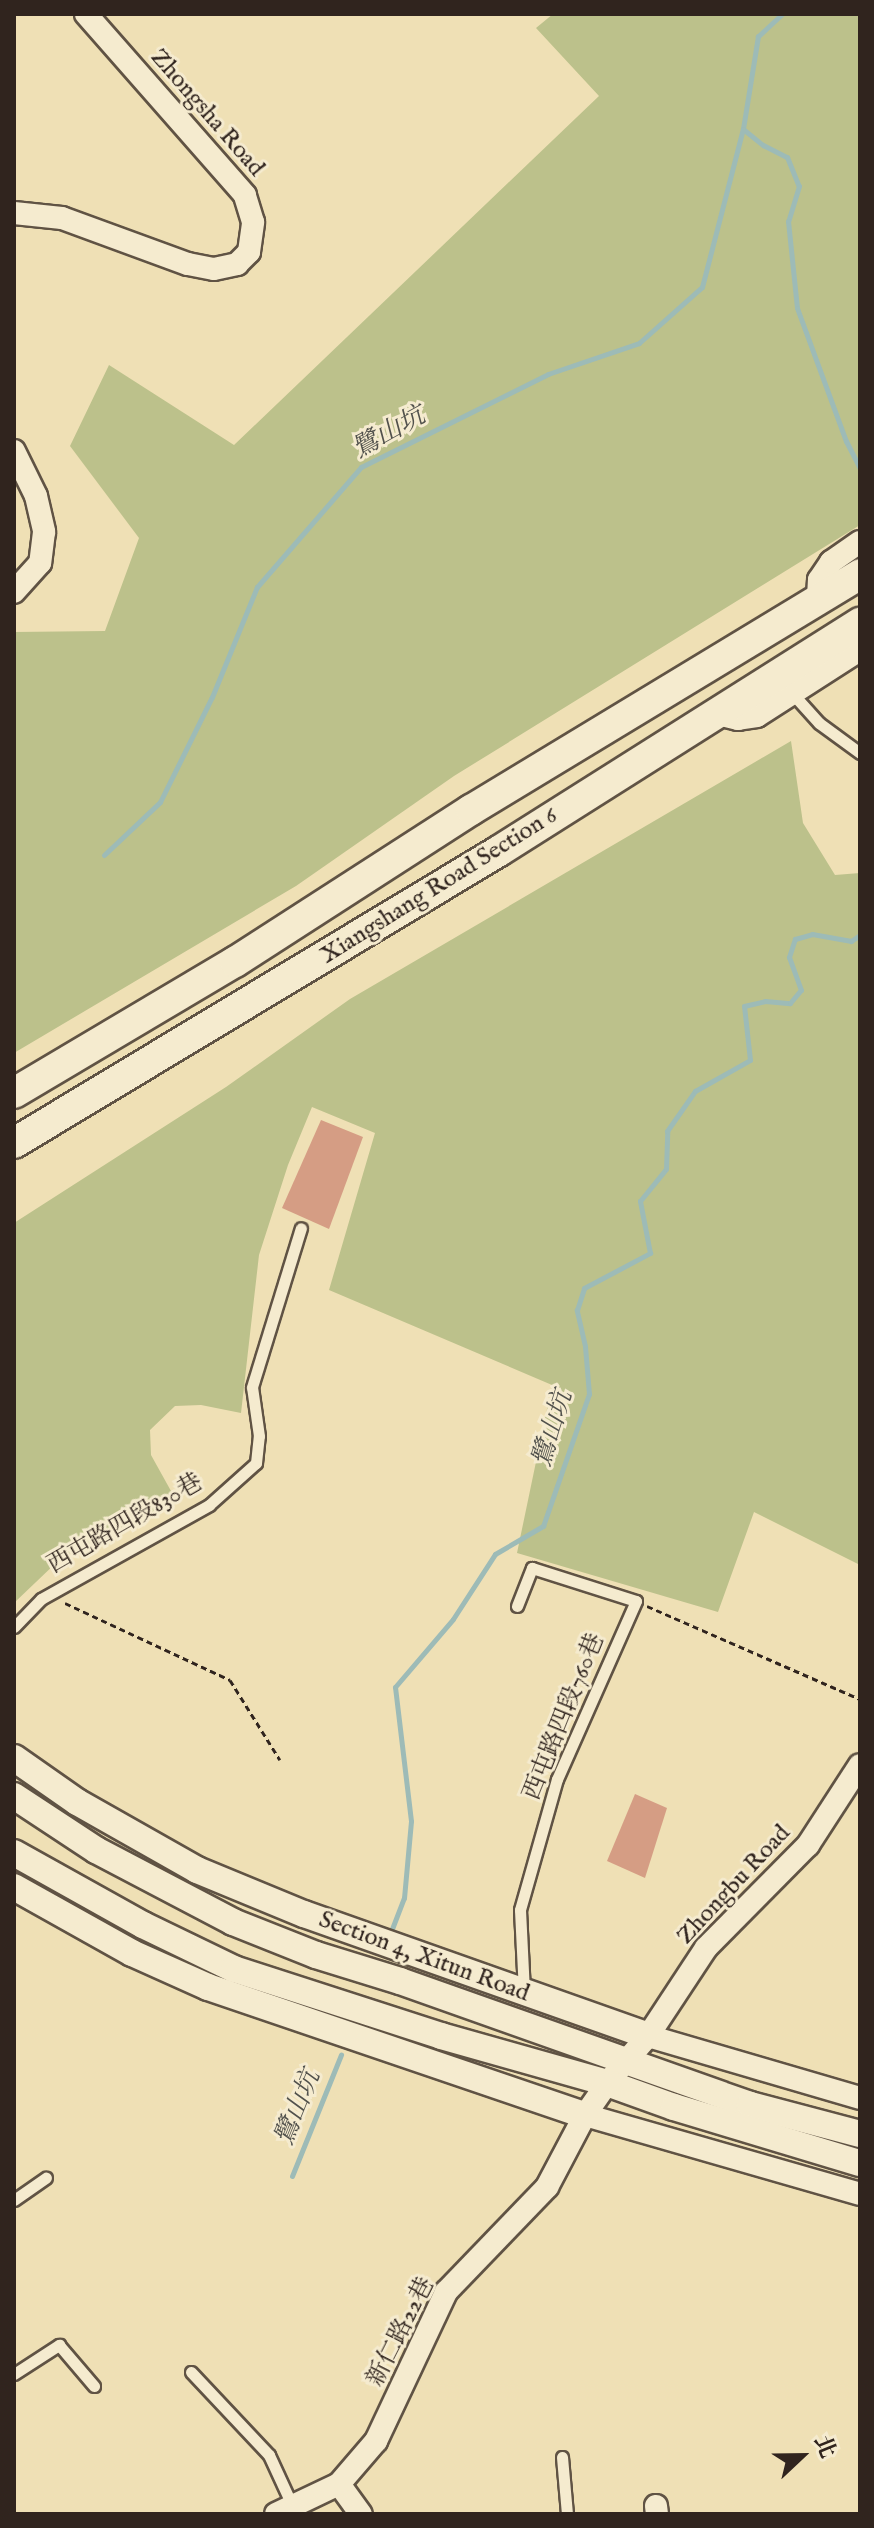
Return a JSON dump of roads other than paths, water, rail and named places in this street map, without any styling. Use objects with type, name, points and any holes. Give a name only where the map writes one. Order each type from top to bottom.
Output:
[{"type":"main road","name":"Xiangshang Road Section 6","points":[[14,1093],[235,962],[471,810],[860,574]]},
{"type":"main road","name":"Xiangshang Road Section 6","points":[[14,1143],[487,858],[860,623]]},
{"type":"street","name":"Zhongsha Road","points":[[14,213],[62,218],[188,264],[214,269],[237,264],[249,252],[253,222],[245,195],[86,14]]},
{"type":"street","points":[[14,451],[36,496],[44,532],[40,563],[22,587],[14,592]]},
{"type":"street","points":[[818,598],[819,580],[831,562],[860,542]]},
{"type":"street","points":[[714,713],[738,719],[757,716],[860,650]]},
{"type":"street","name":"Section 4, Xitun Road","points":[[14,1758],[77,1802],[197,1870],[304,1914],[648,2036],[860,2098]]},
{"type":"street","name":"Zhongbu Road","points":[[585,2115],[607,2083],[648,2036],[706,1948],[808,1845],[860,1765]]},
{"type":"street","name":"Section 4, Xitun Road","points":[[14,1796],[96,1850],[233,1922],[316,1955],[400,1981],[750,2105],[860,2134]]},
{"type":"street","points":[[14,1853],[143,1925],[234,1969],[441,2036],[607,2083],[674,2107],[860,2163]]},
{"type":"street","points":[[14,1887],[132,1953],[208,1987],[585,2115],[860,2194]]},
{"type":"street","name":"新仁路22巷","points":[[284,2509],[339,2484],[376,2441],[446,2292],[547,2187],[585,2115]]},
{"type":"street","points":[[339,2484],[361,2514]]},
{"type":"lane","points":[[792,692],[819,723],[860,753]]},
{"type":"lane","name":"西屯路四段830巷","points":[[14,1627],[48,1594],[209,1505],[256,1463],[259,1436],[252,1387],[301,1228]]},
{"type":"lane","name":"西屯路四段760巷","points":[[517,1606],[532,1568],[636,1601],[557,1779],[520,1910],[524,1993]]},
{"type":"lane","points":[[14,2200],[46,2178]]},
{"type":"lane","points":[[14,2374],[59,2345],[94,2386]]},
{"type":"lane","points":[[191,2372],[269,2455],[284,2509]]},
{"type":"lane","points":[[562,2457],[567,2514]]},
{"type":"waterway","name":"鷺山坑","points":[[782,14],[758,36],[743,129],[763,145],[787,157],[799,186],[788,221],[797,308],[846,441],[860,469]]},
{"type":"waterway","name":"鷺山坑","points":[[104,855],[160,802],[212,697],[257,587],[361,467],[548,374],[639,343],[702,287],[743,129]]},
{"type":"waterway","name":"鷺山坑","points":[[390,1934],[404,1898],[411,1821],[395,1687],[453,1619],[495,1554],[543,1526],[589,1394],[585,1346],[577,1310],[584,1288],[650,1253],[640,1201],[666,1169],[667,1131],[695,1091],[750,1060],[744,1006],[765,1001],[790,1003],[801,990],[789,957],[795,939],[812,934],[851,941],[860,935]]},
{"type":"waterway","name":"鷺山坑","points":[[292,2176],[341,2055]]}]
